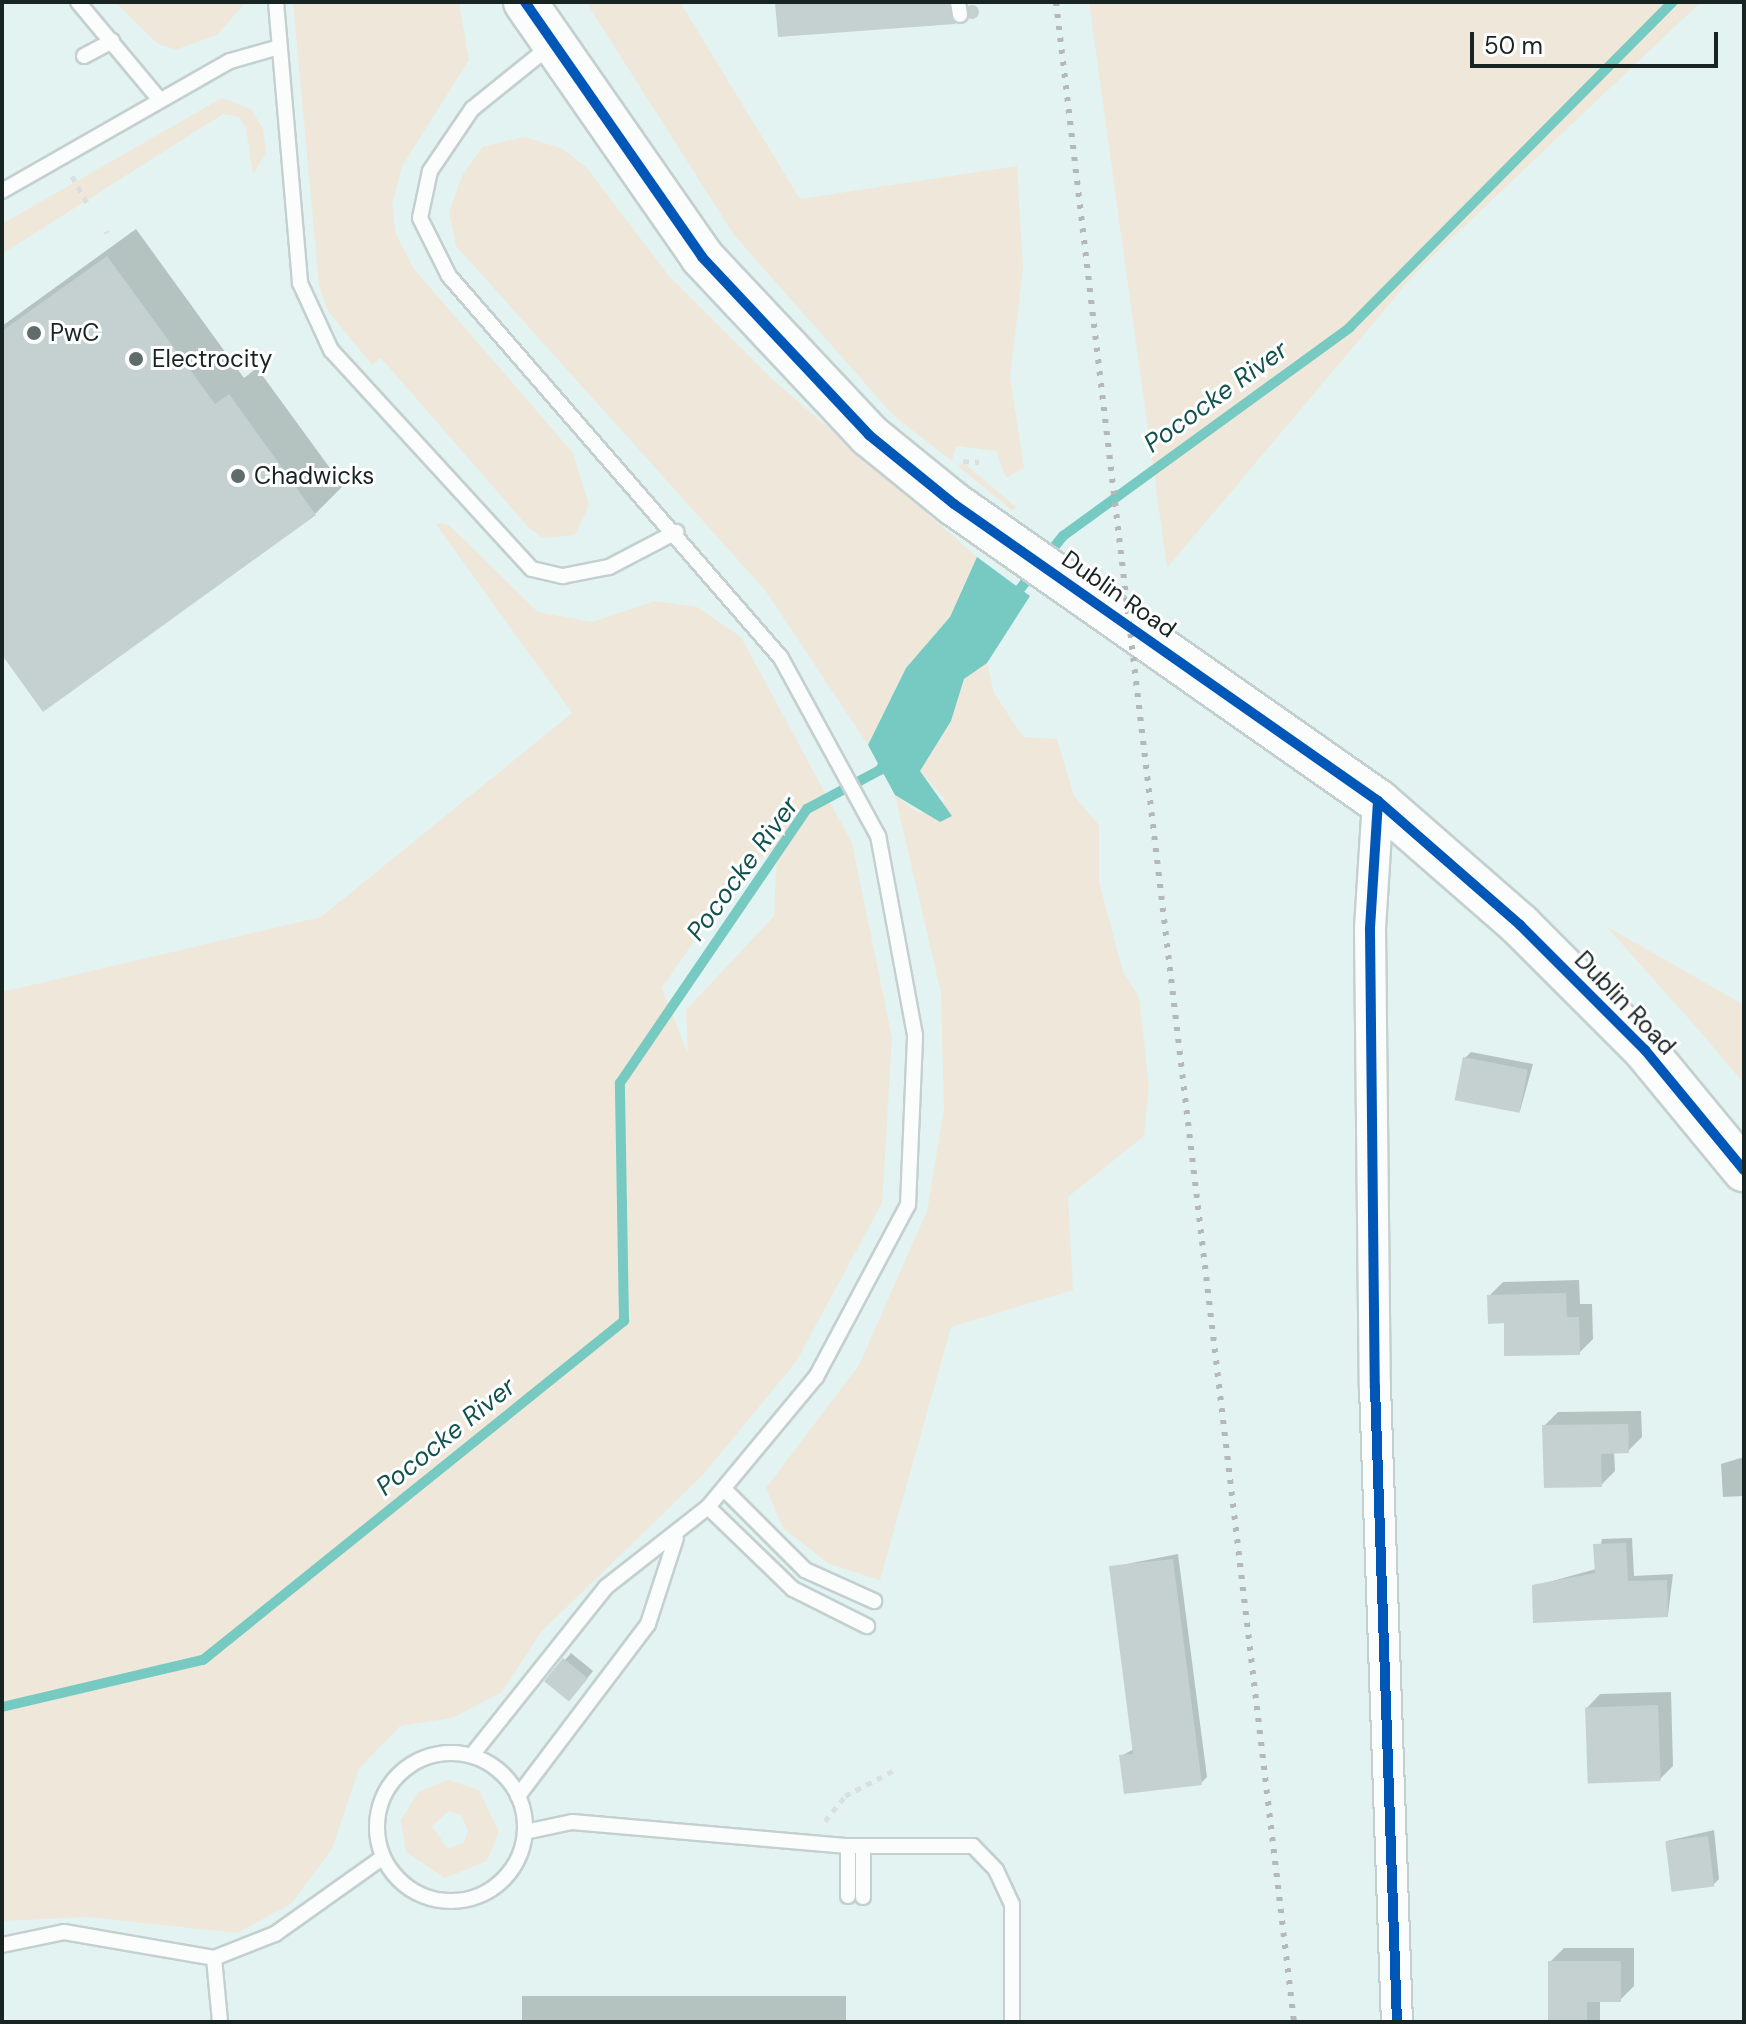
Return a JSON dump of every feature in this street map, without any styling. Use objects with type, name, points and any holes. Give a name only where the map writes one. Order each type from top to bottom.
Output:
[{"type":"main road","name":"Dublin Road","points":[[525,2],[550,46],[702,257],[869,435],[954,504],[1378,801],[1520,925],[1645,1050],[1744,1170]]},
{"type":"street","points":[[1378,801],[1370,929],[1375,1387],[1397,2022]]},
{"type":"lane","points":[[78,2],[159,99]]},
{"type":"lane","points":[[276,2],[300,283],[331,350],[532,569],[563,576],[609,567],[676,532]]},
{"type":"lane","points":[[84,56],[112,41]]},
{"type":"lane","points":[[472,1755],[606,1587],[676,1537],[708,1507],[816,1377],[908,1205],[915,1035],[878,836],[827,734],[781,658],[676,532],[449,276],[420,218],[430,171],[472,109],[550,46]]},
{"type":"lane","points":[[2,191],[159,99],[241,56],[279,47]]},
{"type":"lane","points":[[724,1489],[805,1570],[874,1601]]},
{"type":"lane","points":[[708,1507],[793,1589],[867,1626]]},
{"type":"lane","points":[[518,1796],[648,1624],[676,1537]]},
{"type":"lane","points":[[448,1752],[472,1755],[491,1764],[518,1796],[525,1832],[507,1877],[464,1901],[416,1893],[382,1858],[378,1810],[403,1770],[448,1752]]},
{"type":"lane","points":[[525,1832],[572,1822],[848,1846],[973,1846],[996,1870],[1012,1905],[1012,2022]]},
{"type":"lane","points":[[848,1846],[856,1896],[863,1846]]},
{"type":"lane","points":[[2,1945],[64,1932],[214,1958],[275,1934],[382,1858]]},
{"type":"lane","points":[[214,1958],[220,2022]]},
{"type":"path","points":[[74,180],[89,207]]},
{"type":"path","points":[[957,463],[979,462]]},
{"type":"path","points":[[822,1826],[845,1796],[896,1769]]},
{"type":"shaded area","points":[[115,2],[246,2],[217,35],[175,50],[158,44]]},
{"type":"shaded area","points":[[293,2],[459,2],[469,60],[402,166],[392,205],[396,234],[414,269],[573,453],[589,505],[575,535],[543,538],[529,528],[381,358],[372,365],[328,311],[319,285]]},
{"type":"shaded area","points":[[586,2],[680,2],[800,199],[1017,166],[1023,269],[1010,377],[1024,468],[1006,478],[996,451],[956,446],[952,461],[894,416],[734,235]]},
{"type":"shaded area","points":[[1089,2],[1701,2],[1419,269],[1167,568]]},
{"type":"shaded area","points":[[222,98],[251,109],[263,129],[266,152],[253,175],[246,128],[239,117],[223,114],[2,254],[2,224]]},
{"type":"shaded area","points":[[524,137],[561,148],[586,167],[669,276],[770,377],[977,557],[950,617],[906,668],[868,745],[765,590],[456,246],[449,212],[463,174],[482,147]]},
{"type":"shaded area","points":[[964,463],[1016,507],[1013,511],[958,466]]},
{"type":"shaded area","points":[[435,523],[449,525],[538,612],[592,622],[655,601],[697,607],[741,637],[852,843],[892,1038],[882,1203],[796,1362],[702,1476],[541,1632],[502,1692],[452,1718],[400,1726],[359,1769],[332,1849],[291,1904],[237,1933],[88,1917],[2,1921],[2,992],[321,917],[572,713]],"holes":[[[777,851],[774,916],[686,1010],[688,1054],[662,988],[745,866]]]},
{"type":"shaded area","points":[[987,663],[994,693],[1023,737],[1057,739],[1074,796],[1099,825],[1099,882],[1123,972],[1139,997],[1149,1086],[1144,1136],[1068,1197],[1073,1290],[951,1327],[880,1580],[829,1564],[783,1528],[766,1488],[859,1365],[927,1211],[944,1109],[941,993],[895,795],[919,813],[945,800],[920,771],[951,721],[964,679]]},
{"type":"shaded area","points":[[1606,926],[1744,1005],[1744,1084],[1704,1036]]},
{"type":"shaded area","points":[[448,1780],[479,1790],[499,1832],[487,1861],[445,1878],[406,1852],[401,1820],[418,1792]],"holes":[[[449,1811],[461,1815],[468,1830],[464,1842],[448,1849],[432,1826]]]},
{"type":"water","points":[[977,557],[1030,596],[987,663],[964,679],[951,721],[920,771],[952,816],[940,822],[895,795],[868,745],[906,668],[950,617]]},
{"type":"building","points":[[775,2],[948,2],[955,24],[778,37]]},
{"type":"building","points":[[972,5],[979,12],[972,19],[965,12]]},
{"type":"building","points":[[107,256],[215,404],[229,394],[316,515],[43,712],[2,655],[2,331]]},
{"type":"building","points":[[1463,1057],[1528,1070],[1519,1113],[1455,1100]]},
{"type":"building","points":[[1566,1293],[1567,1317],[1579,1317],[1580,1355],[1504,1356],[1504,1323],[1488,1324],[1487,1295]]},
{"type":"building","points":[[1628,1424],[1629,1453],[1601,1454],[1602,1487],[1544,1488],[1542,1425]]},
{"type":"building","points":[[1626,1543],[1628,1581],[1667,1580],[1668,1617],[1533,1623],[1532,1585],[1595,1573],[1593,1544]]},
{"type":"building","points":[[1173,1559],[1202,1785],[1124,1794],[1119,1755],[1133,1754],[1109,1566]]},
{"type":"building","points":[[563,1658],[588,1678],[569,1701],[544,1681]]},
{"type":"building","points":[[1658,1705],[1661,1781],[1588,1784],[1585,1708]]},
{"type":"building","points":[[1708,1836],[1714,1887],[1672,1892],[1665,1841]]},
{"type":"building","points":[[1548,1961],[1621,1961],[1621,2002],[1587,2002],[1587,2022],[1548,2022]]},
{"type":"waterway","name":"Pococke River","points":[[1046,557],[1063,536],[1349,328],[1673,2]]},
{"type":"waterway","name":"Pococke River","points":[[1013,598],[1035,570]]},
{"type":"waterway","name":"Pococke River","points":[[2,1707],[203,1660],[624,1321],[620,1083],[807,809],[880,770],[887,758]]},
{"type":"railway","points":[[1056,2],[1294,2022]]},
{"type":"cycle path","points":[[525,2],[702,257],[869,435],[954,504],[1378,801],[1520,925],[1645,1050],[1744,1170]]},
{"type":"cycle path","points":[[1378,801],[1370,929],[1375,1387],[1397,2022]]},
{"type":"place","name":"PwC","points":[[34,333]]},
{"type":"place","name":"Electrocity","points":[[136,359]]},
{"type":"place","name":"Chadwicks","points":[[238,476]]}]
